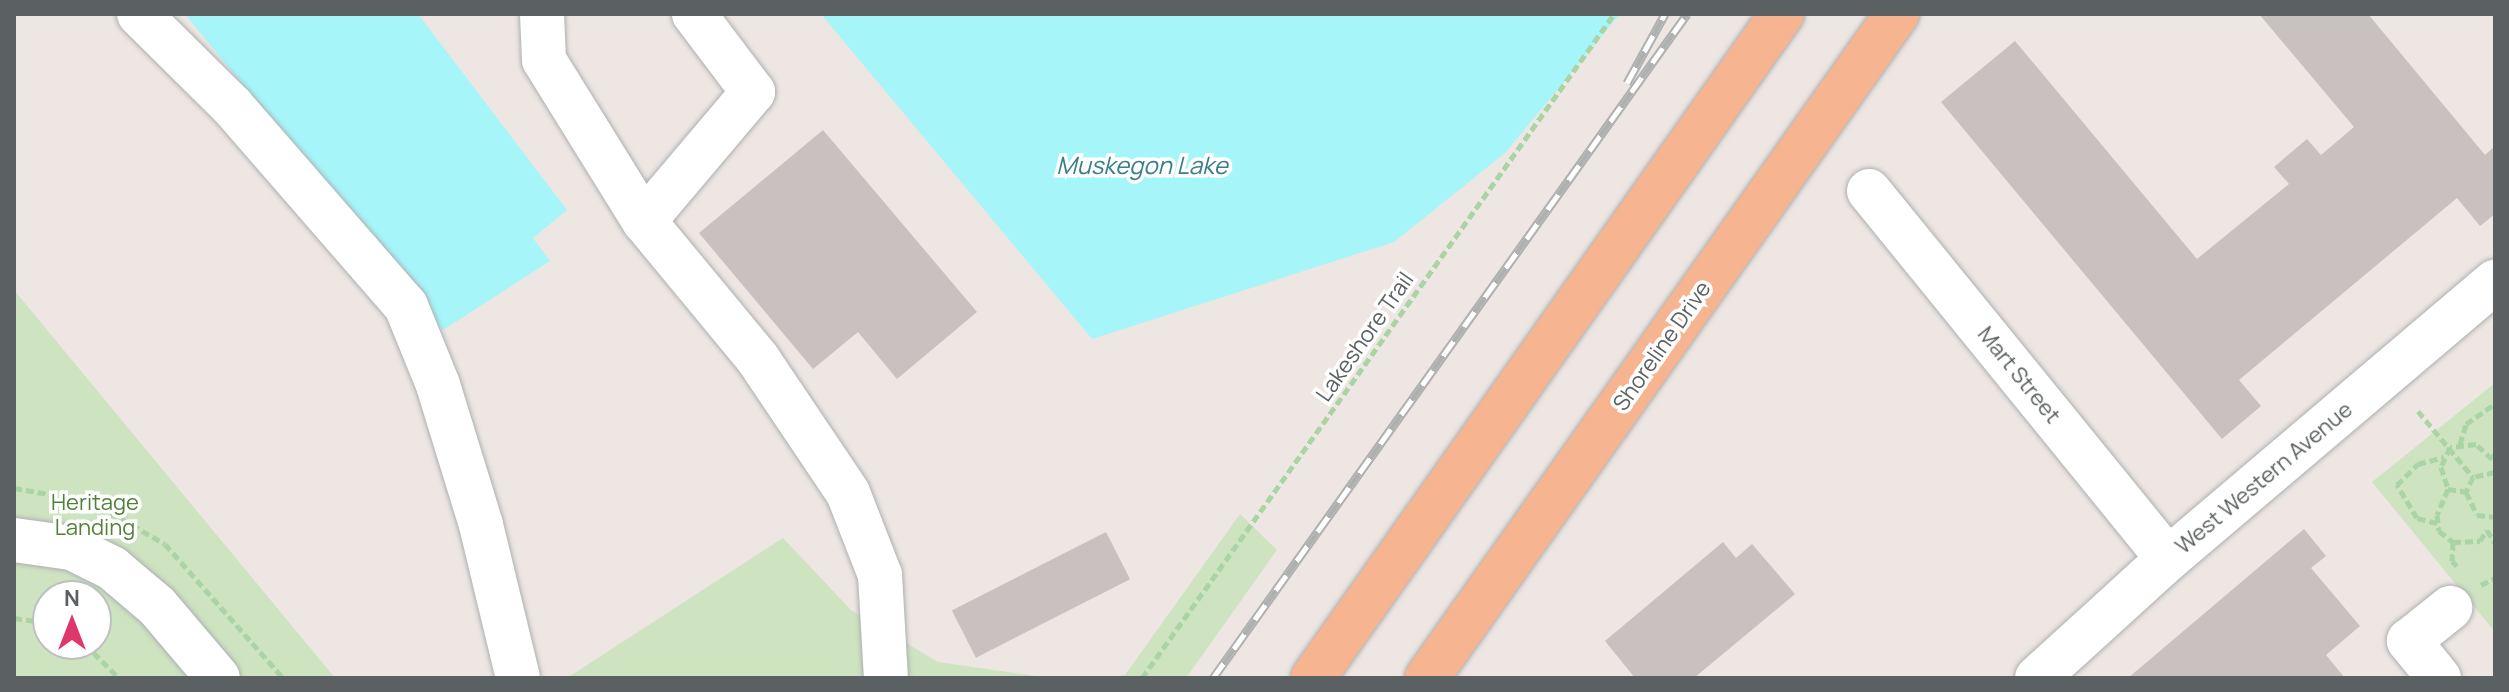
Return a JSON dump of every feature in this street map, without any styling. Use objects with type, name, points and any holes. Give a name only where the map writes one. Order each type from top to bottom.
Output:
[{"type":"highway","points":[[1313,678],[1782,14]]},
{"type":"highway","name":"Shoreline Drive","points":[[1427,678],[1897,14]]},
{"type":"street","points":[[139,14],[232,106],[406,306],[438,385],[481,525],[518,678]]},
{"type":"street","points":[[542,14],[544,60],[644,221],[758,359],[848,493],[880,575],[886,678]]},
{"type":"street","points":[[644,221],[753,92],[694,14]]},
{"type":"street","name":"Mart Street","points":[[1869,191],[2168,559]]},
{"type":"street","name":"West Western Avenue","points":[[2037,678],[2168,559],[2495,282]]},
{"type":"street","points":[[14,540],[72,548],[112,568],[157,606],[218,678]]},
{"type":"street","points":[[2439,678],[2409,641],[2450,608]]},
{"type":"path","name":"Lakeshore Trail","points":[[1142,678],[1614,14]]},
{"type":"path","points":[[2460,444],[2466,424],[2495,404]]},
{"type":"path","points":[[2418,411],[2473,477]]},
{"type":"path","points":[[2448,489],[2440,501],[2437,523],[2445,537],[2461,543],[2480,541],[2492,517],[2473,511],[2466,492],[2473,477],[2493,471],[2494,457],[2483,447],[2460,444],[2450,447],[2444,457],[2442,480],[2448,489],[2466,492]]},
{"type":"path","points":[[2437,523],[2417,518],[2397,485],[2418,464],[2444,457]]},
{"type":"path","points":[[2487,530],[2495,543]]},
{"type":"path","points":[[101,660],[119,678]]},
{"type":"green space","name":"Heritage Landing","points":[[14,290],[335,678],[14,678]]},
{"type":"green space","points":[[2495,383],[2495,632],[2372,482]]},
{"type":"green space","points":[[1240,514],[1277,550],[1186,678],[1107,678],[1125,675]]},
{"type":"green space","points":[[783,538],[851,610],[938,662],[1050,678],[567,678]]},
{"type":"water","points":[[185,14],[418,14],[567,210],[533,238],[550,261],[443,330]]},
{"type":"water","name":"Muskegon Lake","points":[[821,14],[1620,14],[1505,153],[1394,242],[1092,339]]},
{"type":"building","points":[[2259,14],[2368,14],[2485,155],[2495,146],[2495,214],[2480,226],[2457,198],[2239,380],[2261,406],[2222,439],[1941,102],[2015,41],[2197,259],[2289,184],[2274,167],[2307,139],[2321,155],[2354,127]]},
{"type":"building","points":[[823,130],[977,312],[897,379],[858,332],[813,369],[699,233]]},
{"type":"building","points":[[2304,529],[2326,556],[2311,568],[2360,626],[2326,655],[2345,678],[2128,678]]},
{"type":"building","points":[[1106,532],[1130,579],[976,658],[952,611]]},
{"type":"building","points":[[1723,542],[1736,558],[1752,544],[1795,594],[1694,678],[1635,678],[1605,641]]},
{"type":"railway","points":[[1627,83],[1665,14]]},
{"type":"railway","points":[[1213,678],[1687,14]]}]
